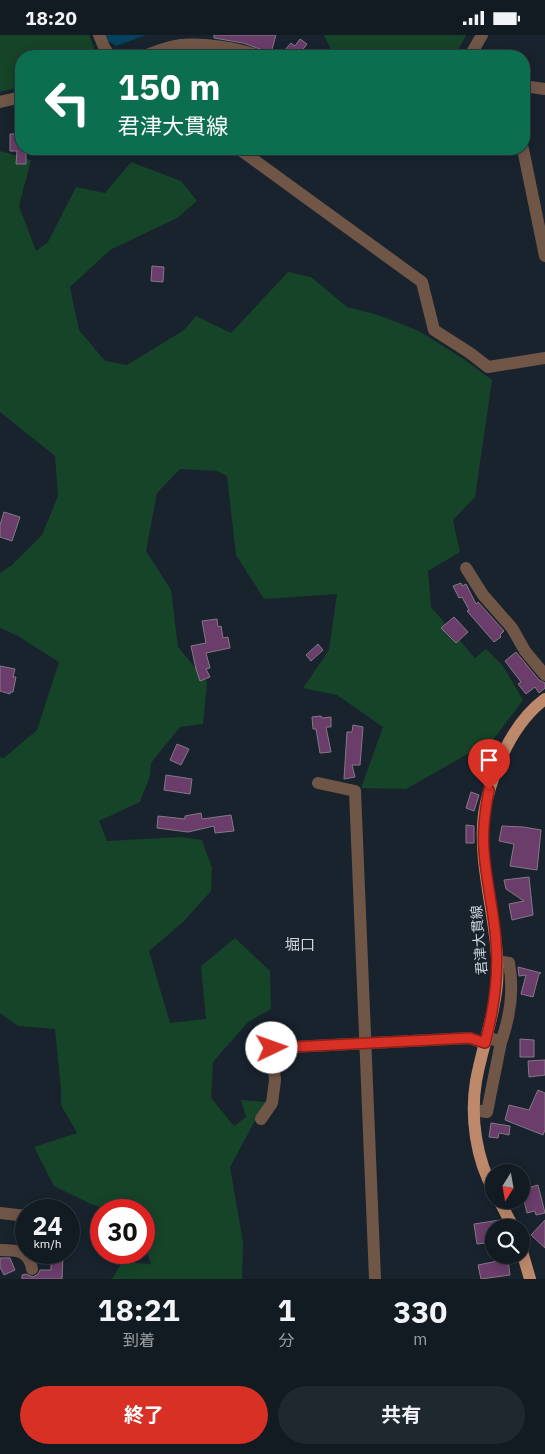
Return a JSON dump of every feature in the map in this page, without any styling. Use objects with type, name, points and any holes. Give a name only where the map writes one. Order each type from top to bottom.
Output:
[{"type":"main road","name":"君津大貫線","points":[[485,1167],[477,1146],[474,1111],[476,1079],[495,999],[497,961],[484,851],[484,814],[492,783],[504,751],[533,708],[545,699]]},
{"type":"main road","points":[[526,1264],[530,1279]]},
{"type":"street","points":[[99,35],[106,50]]},
{"type":"street","points":[[473,50],[482,35]]},
{"type":"street","points":[[158,50],[180,40],[242,50]]},
{"type":"street","points":[[530,87],[545,89]]},
{"type":"street","points":[[0,102],[15,98]]},
{"type":"street","points":[[247,155],[422,282],[434,330],[443,337],[470,353],[488,367],[545,358]]},
{"type":"street","points":[[523,155],[545,255]]},
{"type":"street","points":[[466,568],[482,595],[512,627],[525,651],[545,675]]},
{"type":"street","points":[[318,783],[355,791],[375,1279]]},
{"type":"street","points":[[474,1111],[487,1112],[508,1017],[511,981],[508,963],[497,961]]},
{"type":"street","points":[[261,1119],[272,1103],[275,1080],[272,1048],[470,1038],[501,1043]]},
{"type":"street","points":[[0,1213],[15,1215]]},
{"type":"street","points":[[0,1250],[18,1251],[27,1255],[31,1261],[32,1269]]},
{"type":"green space","points":[[0,35],[89,35],[95,50],[15,50],[15,88],[0,92]]},
{"type":"green space","points":[[324,35],[466,35],[458,50],[331,50]]},
{"type":"green space","points":[[0,151],[31,160],[19,206],[36,251],[48,242],[76,187],[105,193],[131,162],[181,181],[197,201],[177,218],[110,250],[70,287],[79,330],[105,361],[127,365],[184,330],[196,316],[231,333],[288,272],[311,277],[347,307],[378,315],[419,331],[465,360],[492,380],[475,497],[453,520],[460,552],[428,571],[431,607],[475,658],[486,649],[503,666],[523,700],[487,748],[471,752],[406,789],[361,788],[383,727],[337,695],[303,688],[329,650],[337,594],[264,599],[236,555],[227,476],[217,471],[180,469],[157,493],[146,551],[171,590],[178,647],[207,682],[203,724],[180,727],[151,763],[150,776],[140,802],[99,821],[107,841],[181,837],[202,840],[212,868],[211,891],[183,922],[149,951],[170,1023],[206,1019],[201,966],[235,938],[270,971],[271,1009],[248,1022],[213,1062],[211,1098],[234,1126],[246,1117],[241,1100],[265,1102],[230,1167],[243,1242],[242,1279],[112,1279],[121,1264],[155,1264],[155,1199],[90,1199],[90,1204],[54,1186],[34,1147],[77,1133],[61,1105],[55,1029],[18,1026],[0,1013],[0,757],[4,758],[37,730],[59,662],[18,636],[0,628],[0,573],[12,565],[42,535],[58,496],[55,456],[0,412]]},
{"type":"water","points":[[105,35],[146,35],[116,46],[108,41]]},
{"type":"building","points":[[214,35],[276,35],[272,50],[263,50],[243,43],[214,38]]},
{"type":"building","points":[[300,39],[307,44],[302,50],[285,50],[291,43],[295,46]]},
{"type":"building","points":[[10,134],[15,134],[15,151],[10,151]]},
{"type":"building","points":[[17,155],[26,155],[26,164],[16,164]]},
{"type":"building","points":[[152,266],[164,267],[163,282],[151,281]]},
{"type":"building","points":[[4,512],[20,517],[12,541],[0,537],[0,525]]},
{"type":"building","points":[[461,583],[462,586],[466,584],[476,604],[478,602],[504,631],[500,635],[501,637],[494,642],[467,611],[469,610],[462,597],[459,598],[453,586]]},
{"type":"building","points":[[454,617],[468,632],[456,643],[441,628]]},
{"type":"building","points":[[217,619],[218,627],[221,626],[223,638],[228,637],[230,648],[206,653],[210,668],[206,669],[210,677],[200,681],[191,646],[206,643],[202,621]]},
{"type":"building","points":[[318,644],[323,650],[311,661],[306,655]]},
{"type":"building","points":[[516,652],[539,680],[545,683],[545,688],[539,693],[535,687],[526,694],[518,684],[521,682],[505,661]]},
{"type":"building","points":[[0,666],[15,669],[13,677],[16,677],[13,692],[10,692],[10,694],[0,691]]},
{"type":"building","points":[[321,716],[322,718],[331,717],[331,727],[326,727],[331,752],[320,753],[316,729],[313,729],[312,717]]},
{"type":"building","points":[[353,725],[363,727],[360,765],[352,765],[355,777],[344,779],[347,732],[352,732]]},
{"type":"building","points":[[177,744],[189,749],[181,765],[170,760]]},
{"type":"building","points":[[166,775],[192,779],[190,794],[164,790]]},
{"type":"building","points":[[471,792],[479,795],[474,811],[466,808]]},
{"type":"building","points":[[201,813],[202,819],[231,815],[234,831],[215,833],[214,826],[188,832],[157,828],[158,816],[185,819],[185,816]]},
{"type":"building","points":[[466,825],[474,826],[474,843],[466,843]]},
{"type":"building","points":[[502,826],[541,830],[537,870],[510,866],[514,844],[499,841]]},
{"type":"building","points":[[529,877],[533,915],[512,920],[509,904],[524,901],[506,889],[504,880]]},
{"type":"building","points":[[518,967],[541,973],[539,974],[533,997],[521,994],[526,975],[519,976]]},
{"type":"building","points":[[520,1039],[534,1040],[534,1057],[520,1057]]},
{"type":"building","points":[[545,1060],[545,1075],[529,1077],[528,1061]]},
{"type":"building","points":[[538,1090],[545,1093],[545,1130],[543,1135],[505,1120],[509,1105],[529,1110]]},
{"type":"building","points":[[491,1123],[510,1126],[509,1135],[499,1133],[498,1138],[489,1137]]},
{"type":"building","points":[[538,1185],[545,1213],[536,1215],[535,1211],[527,1213],[526,1209],[530,1209],[530,1187]]},
{"type":"building","points":[[545,1220],[545,1248],[531,1235]]},
{"type":"building","points":[[485,1222],[485,1243],[477,1244],[474,1224]]},
{"type":"building","points":[[0,1258],[10,1258],[15,1270],[4,1275],[0,1267]]},
{"type":"building","points":[[51,1264],[63,1264],[62,1279],[22,1279],[22,1275],[26,1274],[33,1277],[40,1270],[51,1270]]},
{"type":"building","points":[[509,1264],[510,1275],[481,1279],[478,1265]]},
{"type":"district","name":"堀口","points":[[300,945]]},
{"type":"route","points":[[272,1048],[470,1038],[485,1043],[491,1021],[497,983],[496,940],[484,851],[484,814],[489,790]]}]
